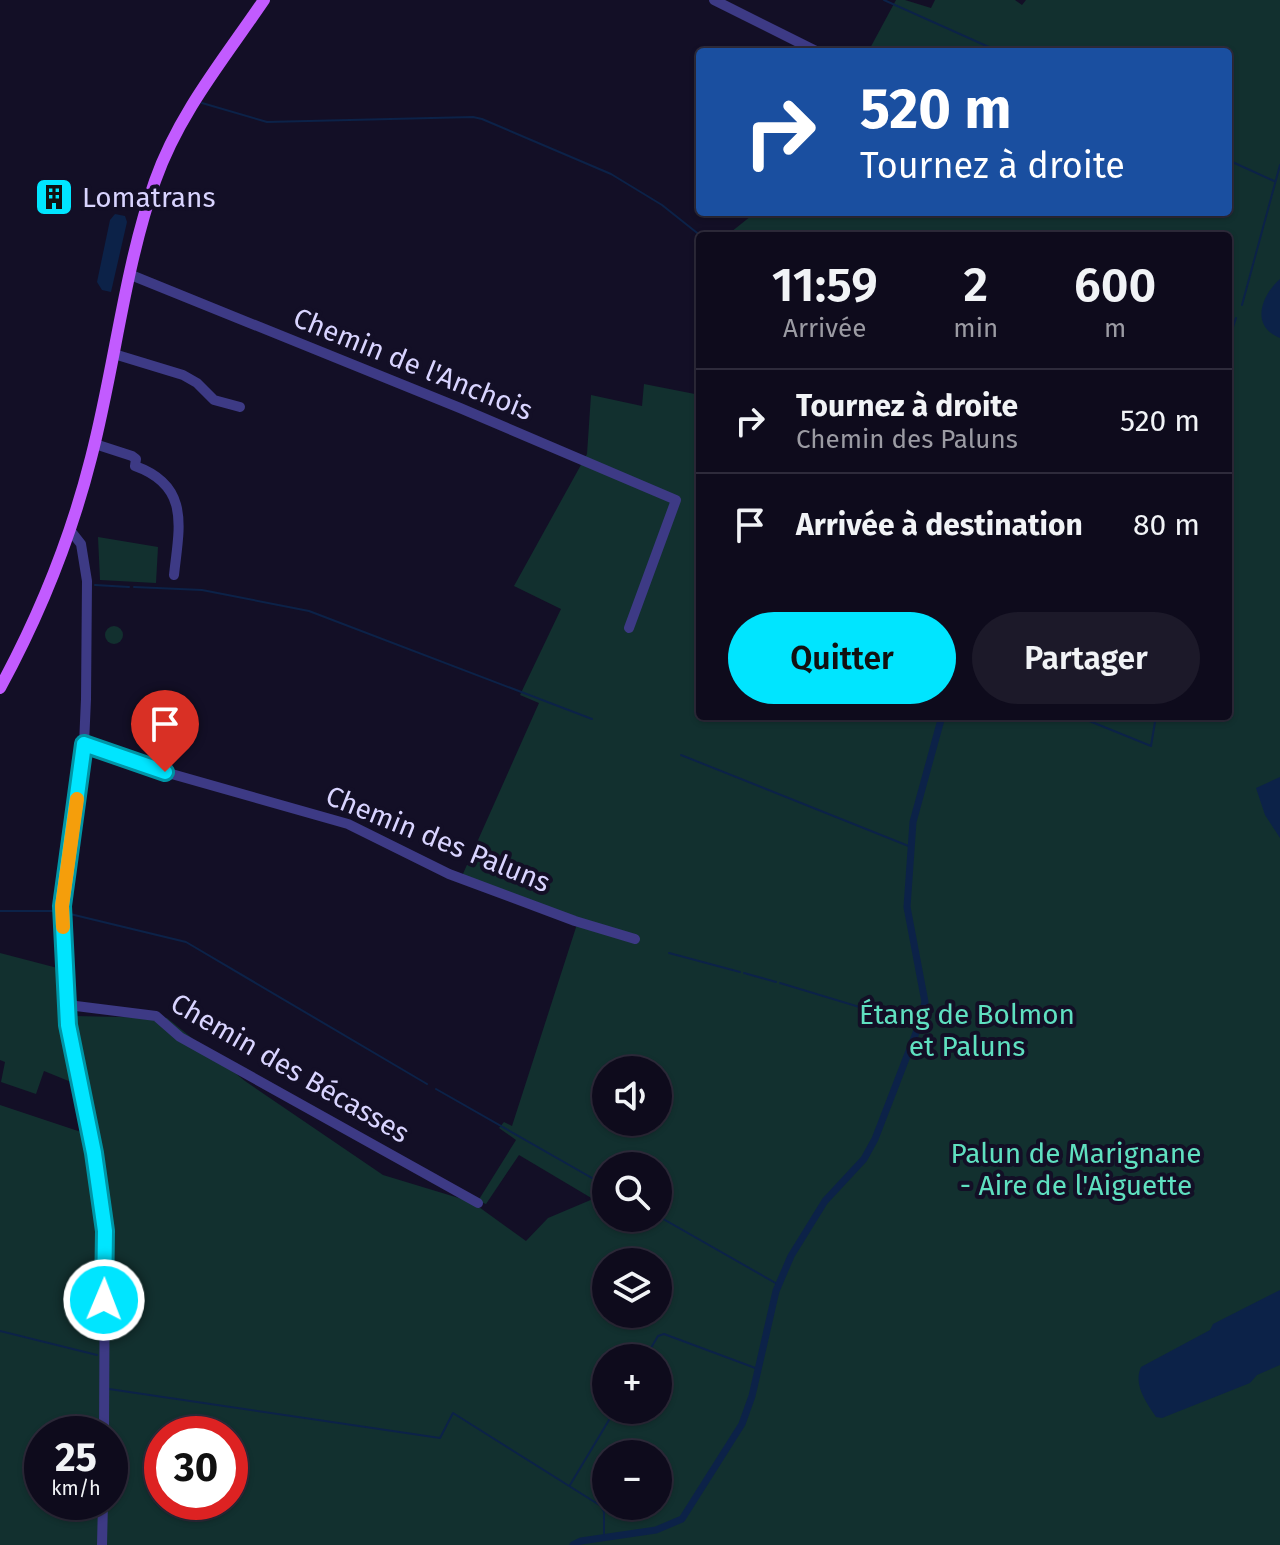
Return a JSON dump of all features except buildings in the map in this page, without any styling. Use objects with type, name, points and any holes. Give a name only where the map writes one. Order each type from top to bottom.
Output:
[{"type":"main road","points":[[0,688],[70,530],[95,444],[154,183],[169,145],[197,94],[264,0]]},
{"type":"street","points":[[714,0],[810,48]]},
{"type":"street","name":"Chemin de l'Anchois","points":[[131,275],[460,408],[676,500],[629,628]]},
{"type":"street","points":[[114,354],[183,375],[197,383],[214,400],[240,407]]},
{"type":"street","points":[[95,444],[132,456],[136,459],[135,466],[155,474],[172,494],[180,513],[174,575]]},
{"type":"street","points":[[70,530],[81,544],[87,581],[84,744],[62,906],[68,1025],[94,1153],[105,1236],[104,1416]]},
{"type":"street","name":"Chemin des Paluns","points":[[84,744],[147,767],[348,824],[449,874],[575,921],[635,939]]},
{"type":"street","name":"Chemin des Bécasses","points":[[68,1005],[160,1017],[180,1037],[478,1203]]},
{"type":"street","points":[[102,1545],[103,1520]]},
{"type":"green space","name":"Étang de Bolmon et Paluns","points":[[896,0],[931,8],[935,0],[1015,0],[1022,5],[1026,0],[1280,0],[1280,1545],[0,1545],[0,1105],[96,1137],[74,1016],[167,1018],[245,1081],[383,1175],[472,1202],[526,1241],[548,1218],[592,1199],[592,1232],[672,1232],[672,1152],[592,1152],[592,1198],[519,1155],[486,1204],[478,1201],[516,1140],[499,1128],[504,1122],[512,1126],[579,918],[462,876],[539,703],[520,695],[561,609],[514,586],[587,454],[591,395],[642,406],[644,384],[696,394],[696,720],[1232,720],[1232,232],[731,232],[751,216],[1232,216],[1232,48],[870,48]]},
{"type":"green space","points":[[98,537],[158,547],[156,583],[100,580]]},
{"type":"green space","points":[[110,626],[118,626],[123,635],[121,642],[110,644],[105,639],[105,631]]},
{"type":"green space","points":[[0,953],[69,971],[71,1024],[89,1111],[79,1108],[76,1084],[44,1071],[36,1094],[1,1082],[5,1062],[0,1060]]},
{"type":"water","points":[[115,214],[125,216],[127,222],[111,292],[102,290],[97,282],[110,220]]},
{"type":"water","points":[[1280,279],[1280,338],[1265,326],[1262,310],[1268,294]]},
{"type":"water","points":[[1280,777],[1280,838],[1265,815],[1256,788]]},
{"type":"water","points":[[1280,1290],[1280,1365],[1257,1375],[1250,1383],[1162,1418],[1156,1417],[1140,1387],[1141,1367],[1210,1330],[1213,1324]]},
{"type":"waterway","points":[[884,0],[991,48]]},
{"type":"waterway","points":[[202,103],[267,122],[482,119],[611,174],[662,205],[696,232]]},
{"type":"waterway","points":[[1232,162],[1274,181]]},
{"type":"waterway","points":[[1242,305],[1280,165]]},
{"type":"waterway","points":[[1232,330],[1236,318]]},
{"type":"waterway","points":[[95,585],[129,587]]},
{"type":"waterway","points":[[134,587],[202,590],[309,611],[592,719]]},
{"type":"waterway","points":[[573,1545],[581,1541],[656,1530],[682,1519],[742,1424],[752,1396],[776,1291],[791,1256],[825,1201],[864,1159],[875,1139],[925,1002],[907,907],[913,822],[941,720]]},
{"type":"waterway","points":[[1087,720],[1151,746],[1155,720]]},
{"type":"waterway","points":[[681,755],[911,847]]},
{"type":"waterway","points":[[0,911],[58,911]]},
{"type":"waterway","points":[[66,913],[186,942],[427,1084]]},
{"type":"waterway","points":[[669,953],[740,972]]},
{"type":"waterway","points":[[744,973],[776,982]]},
{"type":"waterway","points":[[780,983],[919,1025]]},
{"type":"waterway","points":[[436,1089],[592,1178]]},
{"type":"waterway","points":[[672,1224],[779,1285]]},
{"type":"waterway","points":[[0,1331],[97,1355]]},
{"type":"waterway","points":[[653,1344],[658,1336],[664,1334],[758,1369]]},
{"type":"waterway","points":[[109,1389],[440,1438],[453,1413],[601,1506],[604,1512],[604,1538]]},
{"type":"waterway","points":[[570,1485],[607,1424]]},
{"type":"slow traffic","points":[[63,927],[62,906],[77,799]]},
{"type":"place","name":"Lomatrans","points":[[54,197]]},
{"type":"route","points":[[104,1300],[105,1231],[94,1153],[68,1025],[62,906],[84,744],[165,772]]},
{"type":"park label","name":"Palun de Marignane - Aire de l'Aiguette","points":[[1076,1169]]}]
